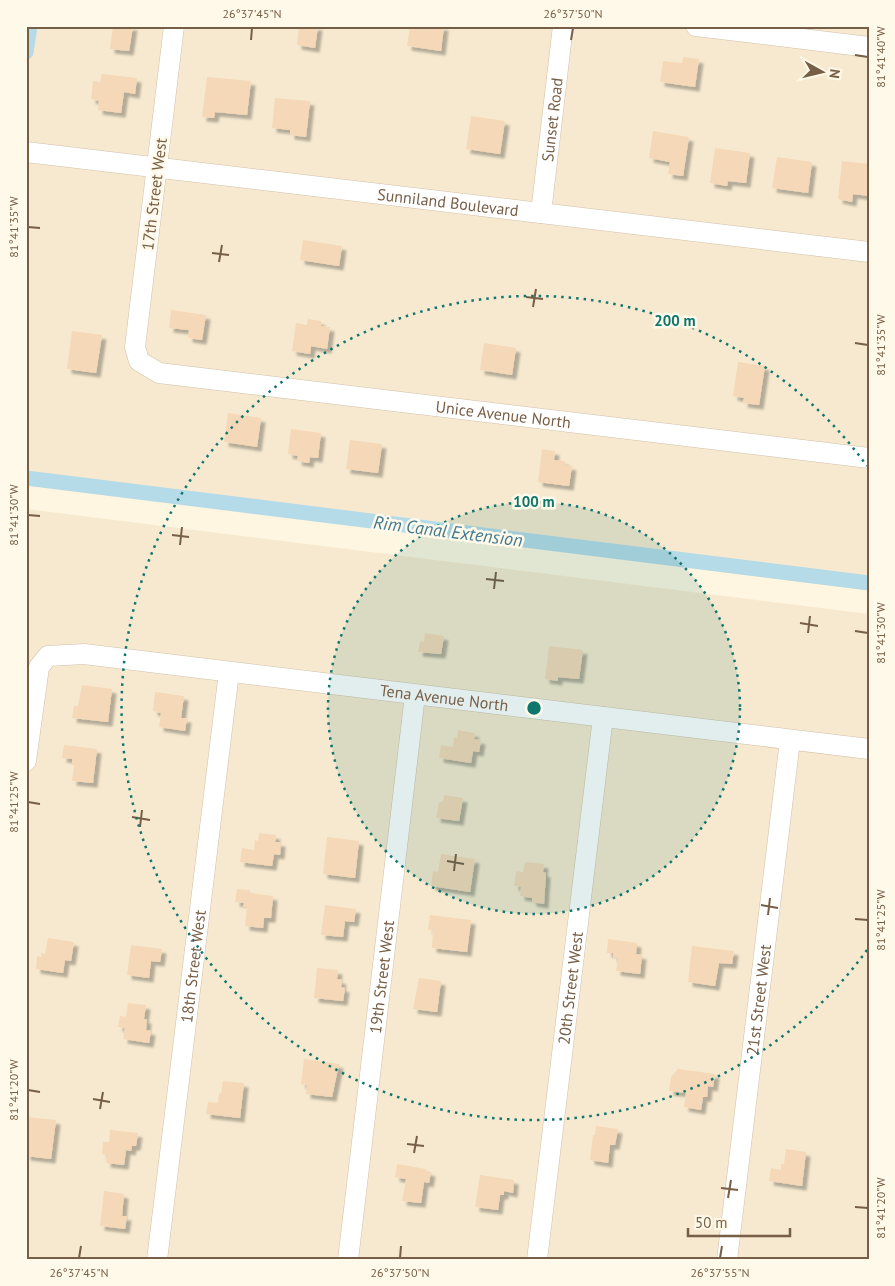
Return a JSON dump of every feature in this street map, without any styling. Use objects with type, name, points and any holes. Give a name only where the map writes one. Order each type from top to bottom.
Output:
[{"type":"street","name":"17th Street West","points":[[139,362],[135,347],[174,26]]},
{"type":"street","name":"Sunset Road","points":[[541,213],[563,26]]},
{"type":"street","points":[[696,26],[869,47]]},
{"type":"street","name":"Sunniland Boulevard","points":[[26,152],[869,252]]},
{"type":"street","name":"Unice Avenue North","points":[[139,362],[158,373],[869,458]]},
{"type":"street","name":"Tena Avenue North","points":[[26,761],[39,667],[48,656],[84,654],[869,749]]},
{"type":"street","name":"18th Street West","points":[[157,1260],[229,672]]},
{"type":"street","name":"19th Street West","points":[[348,1260],[416,695]]},
{"type":"street","name":"20th Street West","points":[[537,1260],[603,717]]},
{"type":"street","name":"21st Street West","points":[[727,1260],[790,740]]},
{"type":"shaded area","points":[[26,26],[869,26],[869,578],[26,483]]},
{"type":"shaded area","points":[[26,509],[869,614],[869,1260],[26,1260]]},
{"type":"building","points":[[113,26],[133,26],[129,51],[110,49]]},
{"type":"building","points":[[299,26],[318,26],[315,48],[297,45]]},
{"type":"building","points":[[410,26],[444,26],[441,51],[407,46]]},
{"type":"building","points":[[683,57],[699,59],[695,87],[660,82],[663,61],[682,63]]},
{"type":"building","points":[[102,74],[137,78],[135,94],[124,92],[121,113],[98,110],[99,101],[91,99],[93,81],[100,82]]},
{"type":"building","points":[[207,77],[251,81],[247,115],[215,112],[214,118],[202,117]]},
{"type":"building","points":[[275,98],[310,101],[306,137],[290,135],[290,130],[272,128]]},
{"type":"building","points":[[471,116],[505,121],[500,154],[466,149]]},
{"type":"building","points":[[653,131],[689,137],[683,176],[668,174],[670,162],[649,158]]},
{"type":"building","points":[[715,148],[750,153],[746,183],[728,181],[727,186],[710,183]]},
{"type":"building","points":[[777,157],[812,162],[808,193],[772,188]]},
{"type":"building","points":[[842,161],[869,164],[869,196],[853,194],[852,202],[838,199]]},
{"type":"building","points":[[303,240],[342,246],[339,266],[300,260]]},
{"type":"building","points":[[171,310],[206,315],[202,340],[188,338],[189,330],[169,328]]},
{"type":"building","points":[[308,319],[321,321],[321,326],[330,327],[327,349],[311,346],[310,354],[292,351],[296,323],[307,325]]},
{"type":"building","points":[[72,331],[102,335],[96,373],[67,369]]},
{"type":"building","points":[[484,343],[516,348],[512,375],[480,370]]},
{"type":"building","points":[[738,362],[765,366],[759,405],[743,403],[744,398],[733,396]]},
{"type":"building","points":[[228,413],[261,418],[257,447],[224,442]]},
{"type":"building","points":[[291,429],[321,433],[318,458],[310,457],[309,463],[297,461],[298,456],[288,454]]},
{"type":"building","points":[[350,440],[382,444],[378,473],[346,469]]},
{"type":"building","points":[[542,449],[555,451],[554,460],[565,461],[565,465],[572,466],[569,486],[538,482]]},
{"type":"building","points":[[425,633],[444,636],[441,654],[418,652],[420,641],[424,642]]},
{"type":"building","points":[[549,646],[583,650],[579,679],[558,677],[558,681],[545,679]]},
{"type":"building","points":[[82,685],[112,689],[108,722],[72,718],[74,706],[78,706]]},
{"type":"building","points":[[155,692],[184,696],[181,718],[187,718],[185,731],[159,727],[161,713],[153,711]]},
{"type":"building","points":[[458,730],[475,733],[474,739],[481,740],[479,752],[473,751],[471,763],[439,758],[441,745],[453,747],[454,737],[457,738]]},
{"type":"building","points":[[64,745],[97,749],[93,783],[72,781],[74,765],[72,765],[72,759],[62,758]]},
{"type":"building","points":[[444,795],[463,798],[459,821],[436,818],[439,802],[443,802]]},
{"type":"building","points":[[259,833],[276,835],[275,842],[281,842],[280,855],[274,854],[272,866],[240,862],[242,848],[254,850],[255,840],[258,841]]},
{"type":"building","points":[[327,837],[359,841],[355,878],[323,874]]},
{"type":"building","points":[[441,854],[475,859],[470,892],[431,886],[433,871],[438,872]]},
{"type":"building","points":[[525,862],[544,864],[543,872],[546,873],[544,904],[532,902],[532,898],[520,896],[521,887],[514,886],[516,871],[523,872]]},
{"type":"building","points":[[237,889],[273,896],[271,918],[264,918],[263,928],[245,926],[247,907],[243,907],[244,903],[235,902]]},
{"type":"building","points":[[325,905],[356,909],[354,922],[345,921],[343,937],[321,935]]},
{"type":"building","points":[[430,915],[471,920],[467,952],[432,948],[433,930],[428,930]]},
{"type":"building","points":[[48,938],[74,942],[71,961],[65,960],[63,973],[36,969],[37,956],[41,957],[41,953],[45,954]]},
{"type":"building","points":[[608,939],[637,943],[636,954],[642,955],[640,974],[616,971],[618,958],[613,958],[613,953],[607,953]]},
{"type":"building","points":[[131,945],[162,949],[160,962],[151,961],[149,978],[127,975]]},
{"type":"building","points":[[692,946],[734,951],[732,964],[719,963],[715,986],[688,982]]},
{"type":"building","points":[[317,968],[338,970],[337,979],[342,980],[341,987],[345,988],[343,1001],[314,998]]},
{"type":"building","points":[[419,978],[441,981],[437,1012],[413,1009]]},
{"type":"building","points":[[128,1003],[146,1005],[144,1019],[147,1019],[146,1030],[151,1031],[149,1043],[123,1039],[125,1028],[118,1027],[120,1016],[126,1017]]},
{"type":"building","points":[[304,1059],[339,1064],[332,1097],[306,1094],[307,1085],[301,1084]]},
{"type":"building","points":[[678,1069],[715,1074],[713,1087],[708,1086],[707,1097],[703,1097],[701,1110],[684,1107],[686,1093],[669,1091],[671,1077]]},
{"type":"building","points":[[223,1081],[244,1083],[240,1118],[206,1114],[208,1102],[218,1103]]},
{"type":"building","points":[[26,1117],[56,1120],[51,1159],[26,1156]]},
{"type":"building","points":[[596,1126],[618,1129],[615,1145],[610,1145],[608,1163],[590,1160]]},
{"type":"building","points":[[110,1130],[138,1133],[136,1146],[132,1146],[131,1151],[126,1150],[124,1165],[106,1163],[107,1155],[102,1154],[103,1142],[109,1142]]},
{"type":"building","points":[[786,1149],[806,1152],[802,1186],[769,1181],[771,1168],[781,1170],[781,1164],[784,1164]]},
{"type":"building","points":[[397,1164],[426,1169],[426,1171],[431,1172],[429,1183],[424,1182],[421,1203],[402,1201],[406,1179],[395,1177]]},
{"type":"building","points":[[480,1175],[514,1180],[513,1193],[504,1191],[504,1195],[500,1195],[498,1210],[475,1207]]},
{"type":"building","points":[[104,1191],[124,1194],[122,1216],[127,1216],[125,1229],[100,1226]]},
{"type":"waterway","points":[[26,52],[30,26]]},
{"type":"waterway","name":"Rim Canal Extension","points":[[26,478],[869,583]]}]
